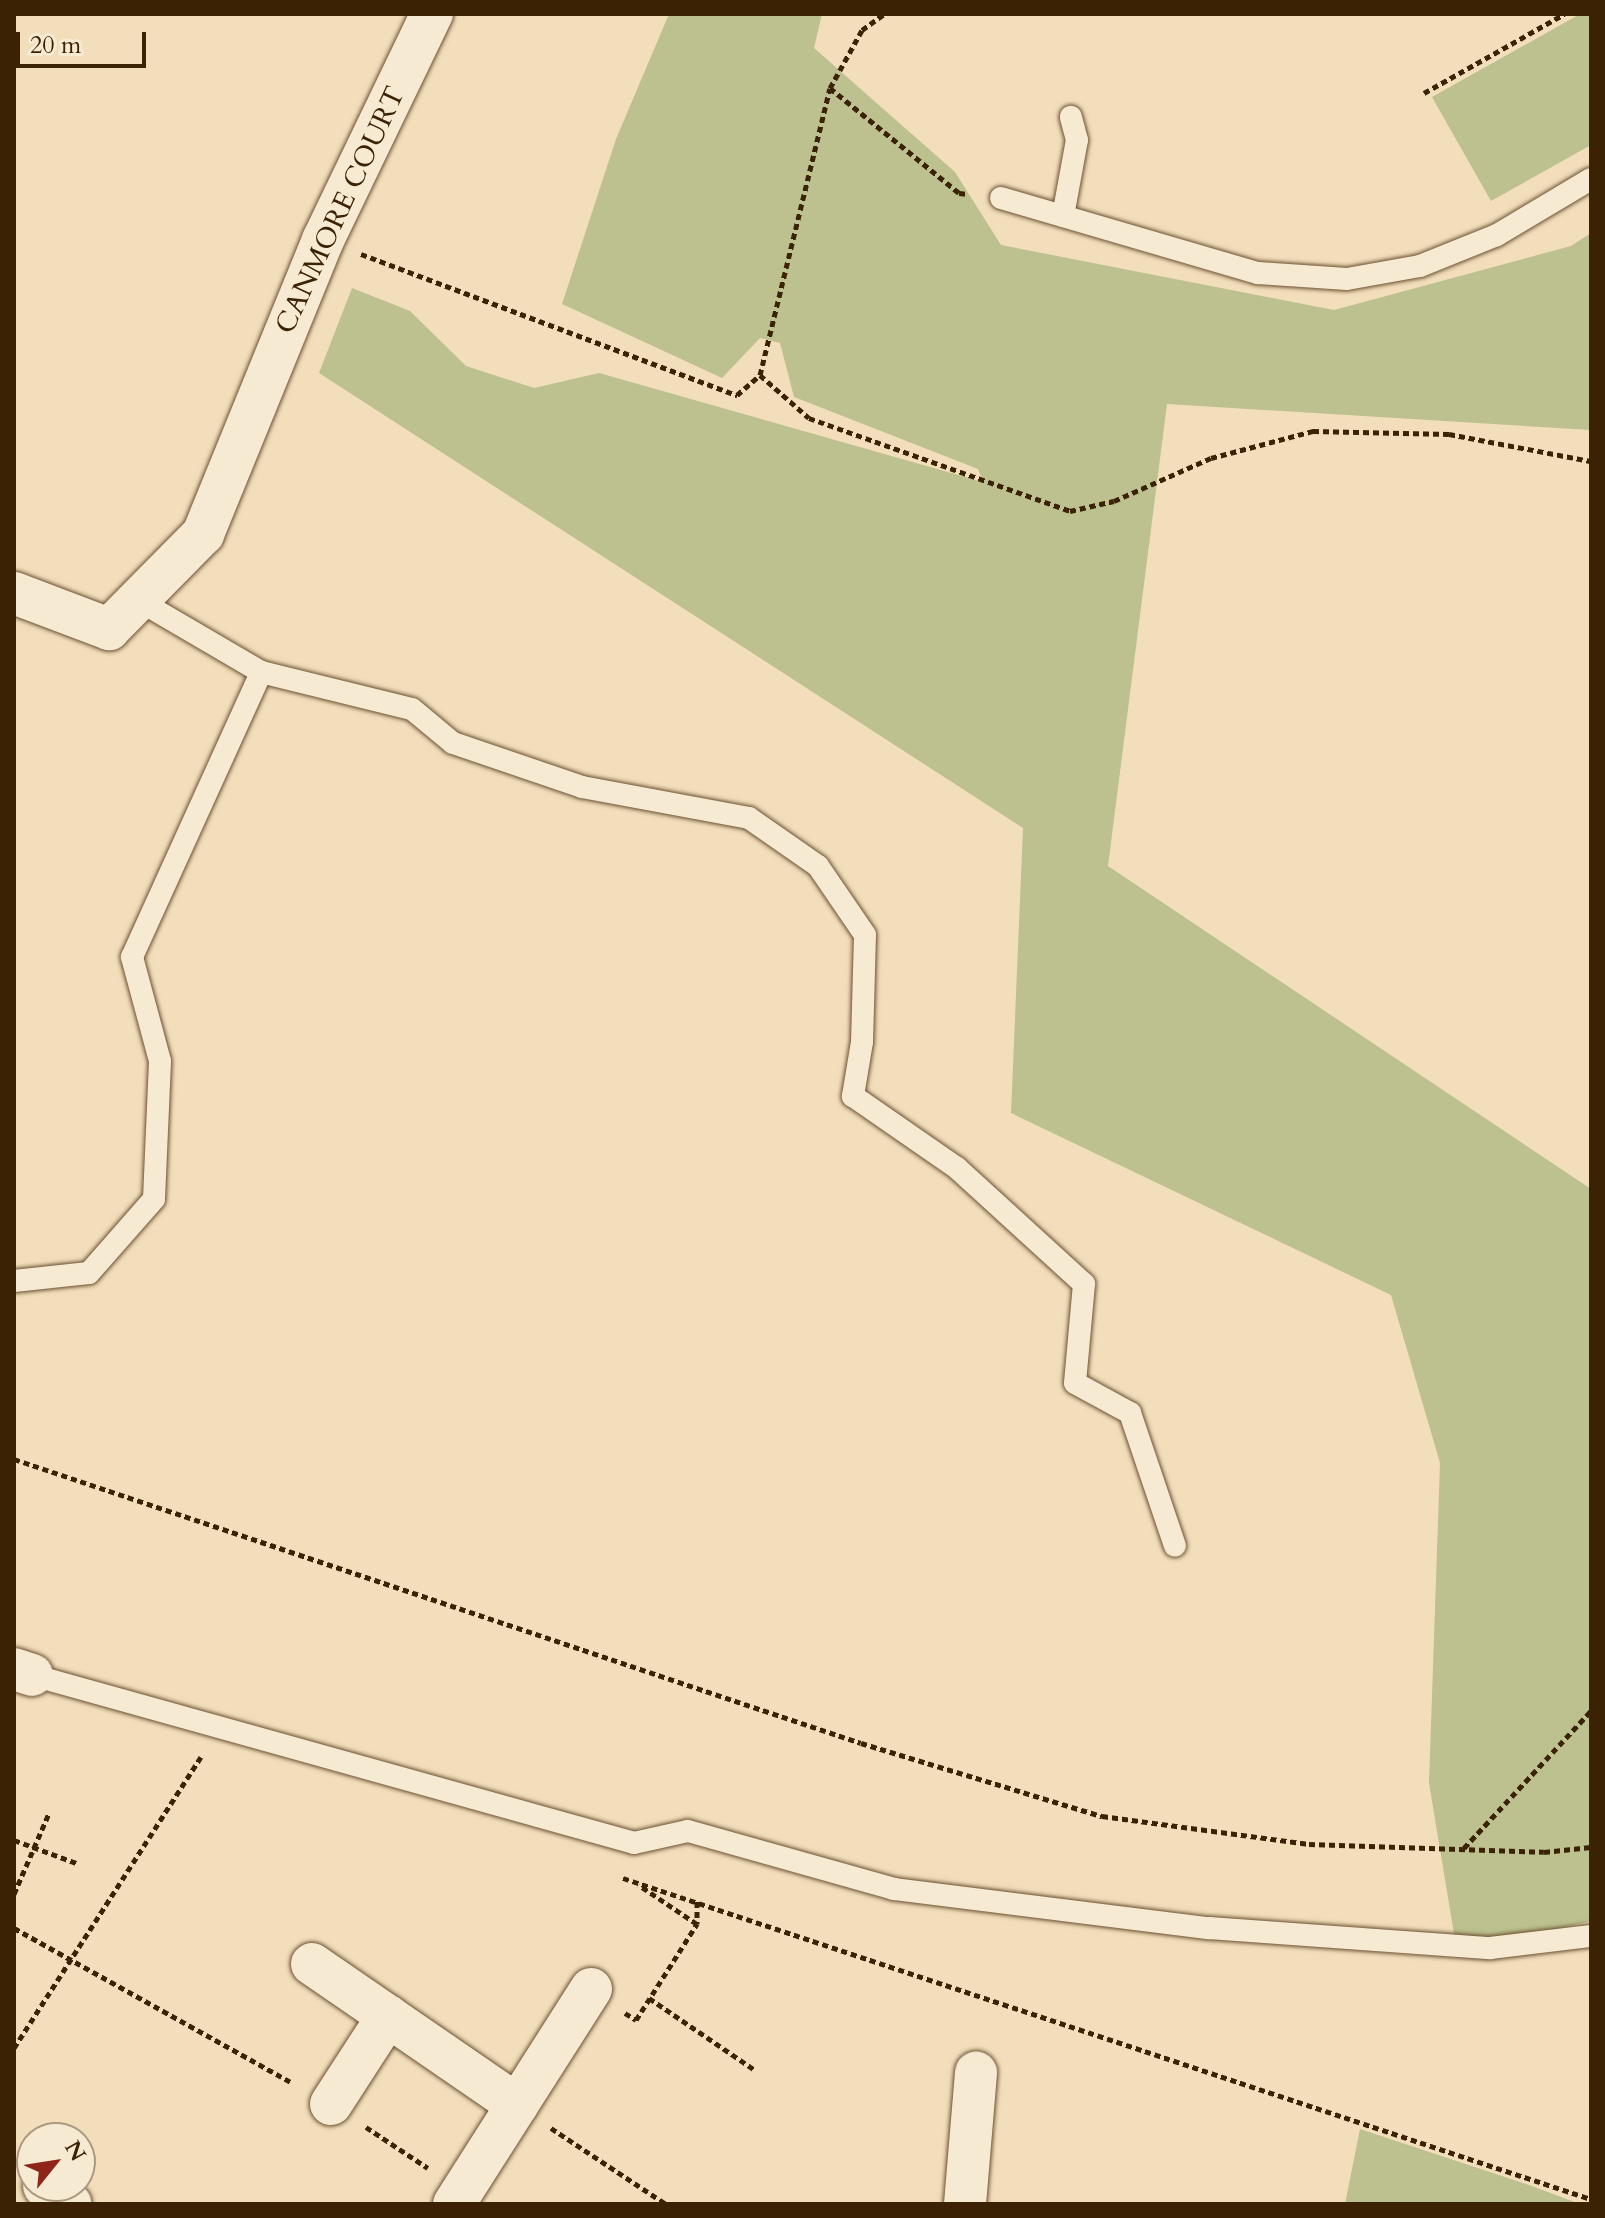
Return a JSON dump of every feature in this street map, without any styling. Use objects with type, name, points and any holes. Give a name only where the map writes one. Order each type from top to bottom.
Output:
[{"type":"street","name":"CANMORE COURT","points":[[14,593],[109,629],[203,534],[250,408],[323,240],[432,14]]},
{"type":"street","points":[[312,1964],[517,2105]]},
{"type":"street","points":[[459,2197],[591,1989]]},
{"type":"street","points":[[331,2104],[388,2016]]},
{"type":"street","points":[[965,2204],[976,2072]]},
{"type":"lane","points":[[1063,216],[1077,140],[1071,117]]},
{"type":"lane","points":[[1001,198],[1258,273],[1347,279],[1420,266],[1497,235],[1591,179]]},
{"type":"lane","points":[[138,600],[261,672],[412,709],[453,743],[582,787],[749,818],[818,866],[865,935],[862,1042],[853,1096],[957,1168],[1084,1284],[1075,1383],[1130,1413],[1175,1546]]},
{"type":"lane","points":[[14,1281],[89,1273],[154,1199],[160,1061],[132,957],[261,672]]},
{"type":"lane","points":[[23,1672],[634,1843],[688,1831],[894,1889],[1209,1928],[1474,1947],[1591,1936]]},
{"type":"path","points":[[323,240],[737,395],[760,375],[830,88],[862,30],[884,14]]},
{"type":"path","points":[[1424,93],[1564,14]]},
{"type":"path","points":[[830,88],[959,193],[1001,198]]},
{"type":"path","points":[[760,375],[809,418],[1070,511],[1114,501],[1211,458],[1313,431],[1449,434],[1591,461]]},
{"type":"path","points":[[14,1459],[861,1743],[1102,1816],[1309,1844],[1544,1852],[1591,1847]]},
{"type":"path","points":[[1463,1849],[1591,1711]]},
{"type":"path","points":[[14,2048],[206,1750]]},
{"type":"path","points":[[14,1894],[49,1813]]},
{"type":"path","points":[[14,1840],[79,1864]]},
{"type":"path","points":[[635,1882],[697,1924]]},
{"type":"path","points":[[591,1989],[636,2020],[697,1924],[697,1901],[1591,2199]]},
{"type":"path","points":[[14,1928],[331,2104],[459,2197]]},
{"type":"path","points":[[649,1998],[755,2070]]},
{"type":"path","points":[[517,2105],[666,2204]]},
{"type":"green space","points":[[669,14],[822,14],[814,48],[955,172],[1001,245],[1334,310],[1571,246],[1591,233],[1591,430],[1167,404],[1108,866],[1591,1189],[1591,1921],[1457,1952],[1429,1783],[1440,1463],[1391,1295],[1011,1113],[1023,828],[319,373],[352,288],[410,311],[466,366],[534,388],[599,373],[983,482],[978,469],[794,397],[780,343],[760,338],[722,378],[562,304],[616,139]]},
{"type":"green space","points":[[1580,14],[1591,14],[1591,145],[1491,201],[1432,97]]},
{"type":"green space","points":[[1360,2129],[1529,2185],[1580,2204],[1345,2204]]}]
